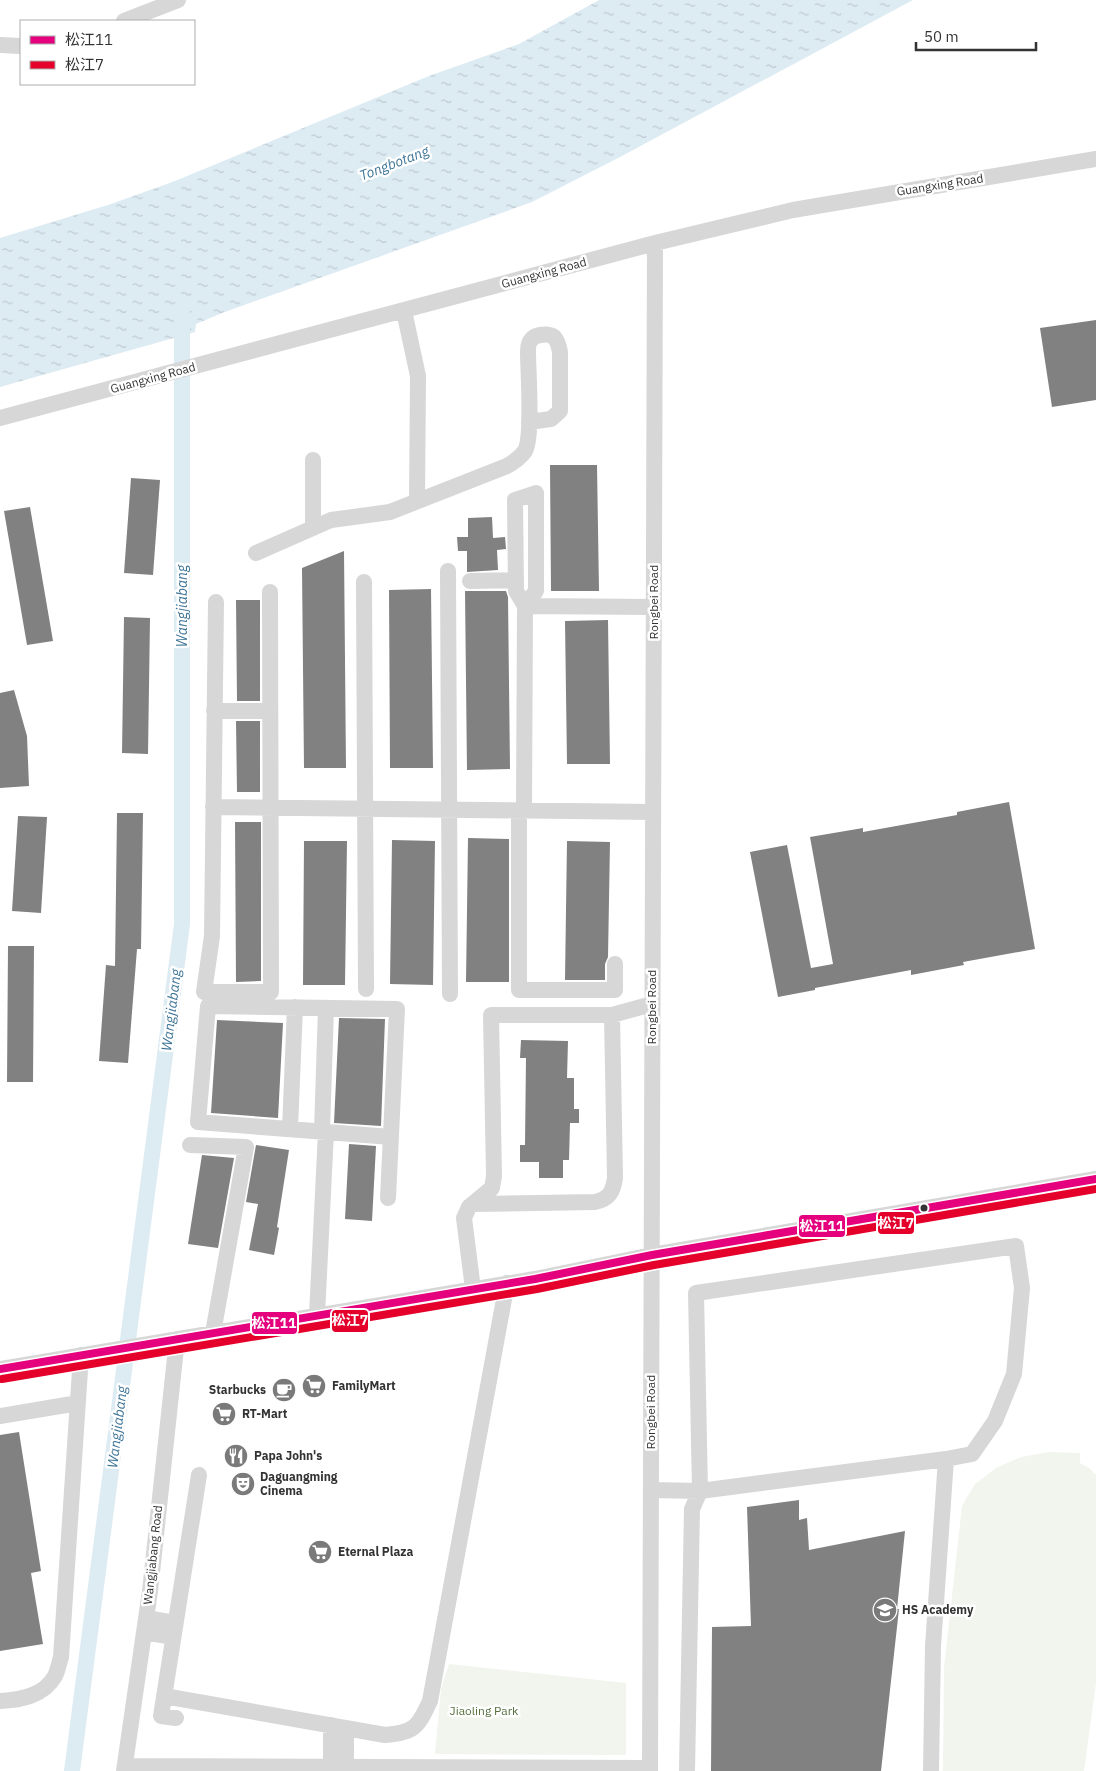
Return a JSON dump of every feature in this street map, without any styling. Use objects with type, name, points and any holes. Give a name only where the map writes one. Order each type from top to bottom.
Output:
[{"type":"street","points":[[127,20],[178,0]]},
{"type":"street","points":[[0,44],[20,46]]},
{"type":"street","name":"Guangxing Road","points":[[0,418],[404,311],[655,242],[793,210],[1096,159]]},
{"type":"street","name":"Rongbei Road","points":[[650,1770],[655,242]]},
{"type":"street","points":[[404,311],[418,376],[417,501]]},
{"type":"street","points":[[256,553],[331,520],[390,512],[518,460],[526,449],[529,437],[528,345],[531,339],[537,335],[548,335],[554,337],[560,352],[560,411],[551,419],[529,422]]},
{"type":"street","points":[[312,460],[312,528]]},
{"type":"street","points":[[525,606],[536,591],[536,493],[515,500],[516,591],[525,606],[519,990],[615,990],[615,964]]},
{"type":"street","points":[[448,572],[450,994]]},
{"type":"street","points":[[470,581],[516,580]]},
{"type":"street","points":[[364,582],[366,989]]},
{"type":"street","points":[[216,602],[212,936],[204,992],[272,992],[270,592]]},
{"type":"street","points":[[525,606],[654,607]]},
{"type":"street","points":[[214,711],[270,711]]},
{"type":"street","points":[[213,807],[653,812]]},
{"type":"street","points":[[473,1289],[464,1218],[469,1207],[492,1188],[494,1176],[491,1016],[612,1015],[652,1004]]},
{"type":"street","points":[[388,1198],[391,1137],[397,1008],[208,1006],[198,1122],[391,1137]]},
{"type":"street","points":[[290,1129],[295,1008]]},
{"type":"street","points":[[317,1315],[324,1131],[326,1008]]},
{"type":"street","points":[[473,1204],[595,1202],[610,1196],[616,1178],[612,1015]]},
{"type":"street","points":[[190,1145],[246,1147],[214,1333]]},
{"type":"street","points":[[0,1368],[473,1289],[652,1255],[1096,1179]]},
{"type":"street","points":[[651,1490],[700,1491],[972,1454],[995,1420],[1014,1374],[1022,1288],[1016,1246],[696,1293],[700,1491],[692,1509],[687,1771]]},
{"type":"street","points":[[164,1696],[330,1722],[385,1735],[403,1734],[421,1721],[430,1701],[507,1283]]},
{"type":"street","name":"Wangjiabang Road","points":[[124,1769],[145,1625],[177,1339]]},
{"type":"street","points":[[0,1701],[22,1699],[41,1691],[55,1676],[61,1657],[78,1403],[87,1354]]},
{"type":"street","points":[[0,1416],[78,1403]]},
{"type":"street","points":[[931,1771],[933,1646],[946,1459]]},
{"type":"street","points":[[176,1718],[161,1716],[198,1476]]},
{"type":"street","points":[[145,1625],[174,1630]]},
{"type":"street","points":[[330,1722],[338,1767]]},
{"type":"street","points":[[124,1769],[338,1767],[650,1770]]},
{"type":"green space","points":[[1049,1452],[1080,1453],[1080,1463],[1096,1475],[1096,1683],[1084,1771],[943,1771],[944,1668],[962,1506],[975,1484],[996,1468],[1021,1457]]},
{"type":"green space","name":"Jiaoling Park","points":[[449,1664],[626,1683],[626,1755],[435,1754],[441,1689]]},
{"type":"water","name":"Tongbotang","points":[[599,0],[913,0],[532,202],[222,313],[196,324],[195,332],[0,387],[0,238],[111,204],[175,181],[429,76],[519,44]]},
{"type":"building","points":[[1096,320],[1096,400],[1052,407],[1040,328]]},
{"type":"building","points":[[550,465],[597,465],[599,591],[551,591]]},
{"type":"building","points":[[131,478],[160,480],[153,575],[124,573]]},
{"type":"building","points":[[30,507],[53,641],[27,645],[4,511]]},
{"type":"building","points":[[492,517],[493,538],[505,537],[506,549],[497,550],[498,570],[467,572],[467,551],[458,551],[457,537],[468,537],[468,518]]},
{"type":"building","points":[[344,551],[346,768],[304,768],[302,568]]},
{"type":"building","points":[[431,589],[433,768],[390,768],[389,590]]},
{"type":"building","points":[[465,591],[506,591],[508,597],[510,769],[467,770]]},
{"type":"building","points":[[236,600],[260,600],[260,701],[237,701]]},
{"type":"building","points":[[124,617],[150,618],[148,754],[122,753]]},
{"type":"building","points":[[608,620],[610,764],[567,764],[565,621]]},
{"type":"building","points":[[14,690],[27,736],[29,786],[0,788],[0,693]]},
{"type":"building","points":[[236,721],[260,721],[260,792],[237,792]]},
{"type":"building","points":[[1009,802],[1035,949],[963,962],[964,965],[911,975],[911,970],[778,997],[750,852],[787,845],[811,968],[833,964],[810,837],[863,828],[863,832],[957,815],[957,812]]},
{"type":"building","points":[[117,813],[143,813],[141,949],[137,949],[128,1063],[99,1061],[106,965],[115,966]]},
{"type":"building","points":[[18,816],[47,817],[41,913],[12,911]]},
{"type":"building","points":[[235,822],[261,822],[261,981],[236,982]]},
{"type":"building","points":[[468,838],[509,839],[509,982],[466,982]]},
{"type":"building","points":[[392,840],[435,841],[433,985],[390,984]]},
{"type":"building","points":[[304,841],[347,841],[345,985],[303,985]]},
{"type":"building","points":[[567,841],[610,842],[608,957],[605,964],[605,980],[565,980]]},
{"type":"building","points":[[8,946],[34,946],[33,1082],[7,1082]]},
{"type":"building","points":[[339,1018],[385,1019],[381,1126],[334,1123]]},
{"type":"building","points":[[217,1020],[283,1023],[278,1118],[211,1113]]},
{"type":"building","points":[[521,1040],[568,1041],[567,1078],[574,1078],[574,1109],[579,1109],[579,1123],[570,1123],[569,1160],[563,1160],[563,1178],[539,1178],[539,1162],[520,1162],[520,1145],[525,1145],[526,1058],[520,1058]]},
{"type":"building","points":[[349,1144],[376,1146],[372,1221],[345,1219]]},
{"type":"building","points":[[256,1145],[289,1150],[274,1255],[249,1250],[258,1204],[246,1202]]},
{"type":"building","points":[[202,1155],[234,1158],[218,1248],[188,1244]]},
{"type":"building","points":[[19,1432],[41,1571],[31,1573],[43,1644],[0,1651],[0,1435]]},
{"type":"building","points":[[799,1500],[799,1520],[807,1518],[809,1550],[905,1531],[897,1609],[899,1609],[881,1771],[711,1771],[712,1627],[751,1626],[747,1507]]},
{"type":"waterway","name":"Wangjiabang","points":[[72,1771],[182,924],[182,313]]},
{"type":"transit line","name":"松江11","points":[[0,1369],[535,1279],[652,1255],[1096,1179]]},
{"type":"transit line","name":"松江7","points":[[2,1379],[537,1289],[654,1265],[1096,1189]]},
{"type":"place","name":"FamilyMart","points":[[314,1386]]},
{"type":"place","name":"Starbucks","points":[[284,1390]]},
{"type":"place","name":"RT-Mart","points":[[224,1414]]},
{"type":"place","name":"Papa John's","points":[[236,1456]]},
{"type":"place","name":"Daguangming Cinema","points":[[243,1484]]},
{"type":"place","name":"Eternal Plaza","points":[[320,1552]]},
{"type":"place","name":"HS Academy","points":[[885,1610]]}]
